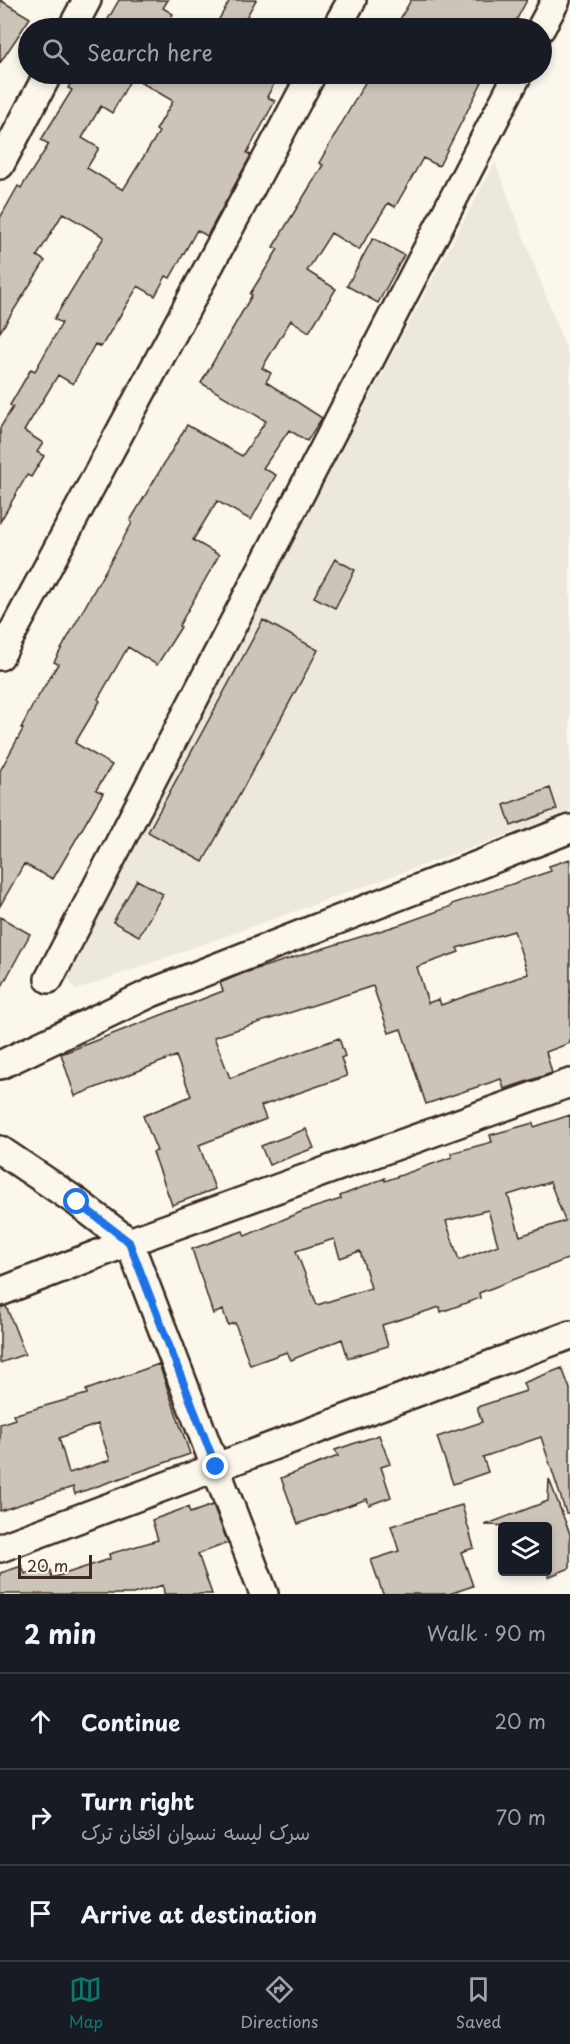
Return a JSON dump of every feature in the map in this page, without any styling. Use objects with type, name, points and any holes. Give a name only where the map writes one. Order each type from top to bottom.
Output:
[{"type":"street","points":[[77,18],[87,0]]},
{"type":"street","points":[[342,18],[352,0]]},
{"type":"street","points":[[546,18],[556,0]]},
{"type":"street","points":[[0,165],[43,84]]},
{"type":"street","points":[[0,656],[307,84]]},
{"type":"street","points":[[49,979],[513,84]]},
{"type":"street","points":[[0,1065],[151,993],[570,829]]},
{"type":"street","points":[[0,1292],[129,1242],[570,1083]]},
{"type":"street","points":[[0,1150],[77,1202],[129,1242],[264,1594]]},
{"type":"street","points":[[0,1548],[570,1335]]},
{"type":"shaded area","points":[[495,162],[570,359],[570,812],[76,990],[63,972]]},
{"type":"building","points":[[0,0],[30,18],[18,18],[18,36],[0,63]]},
{"type":"building","points":[[119,0],[168,0],[163,8],[173,14],[171,18],[109,18]]},
{"type":"building","points":[[230,0],[256,0],[246,18],[220,18]]},
{"type":"building","points":[[411,0],[527,0],[517,18],[401,18]]},
{"type":"building","points":[[70,84],[128,84],[112,113],[101,106],[82,138],[99,148],[87,168],[123,190],[159,132],[156,130],[173,101],[144,84],[274,84],[267,97],[275,101],[247,153],[251,155],[207,236],[197,230],[170,278],[166,276],[155,296],[138,286],[101,347],[95,344],[73,384],[58,375],[24,431],[43,443],[37,452],[44,456],[31,477],[27,475],[0,522],[0,428],[13,407],[10,405],[31,369],[35,371],[62,323],[54,319],[104,237],[63,213],[37,256],[45,261],[0,332],[0,218],[18,186],[21,188],[49,144],[41,140],[72,90],[68,88]]},
{"type":"building","points":[[364,84],[481,84],[439,166],[423,158],[395,207],[388,203],[359,250],[331,233],[307,271],[336,289],[309,332],[291,320],[262,368],[271,373],[266,382],[322,418],[307,441],[289,430],[263,468],[276,475],[251,520],[217,501],[193,540],[219,555],[179,626],[181,627],[157,665],[128,647],[75,743],[112,765],[96,790],[103,793],[53,879],[24,864],[0,906],[0,771],[33,705],[58,664],[54,662],[132,523],[130,521],[187,425],[242,456],[266,421],[201,383],[252,295],[250,294],[278,249],[273,247],[323,165],[319,163]]},
{"type":"building","points":[[373,238],[404,255],[378,303],[347,286]]},
{"type":"building","points":[[335,559],[355,570],[335,608],[314,597]]},
{"type":"building","points":[[263,620],[318,650],[203,862],[148,832]]},
{"type":"building","points":[[550,788],[557,809],[511,826],[504,805]]},
{"type":"building","points":[[570,859],[570,1043],[546,1052],[552,1073],[504,1089],[501,1079],[426,1104],[401,1029],[389,1033],[373,986],[214,1037],[230,1078],[339,1038],[345,1056],[341,1058],[347,1076],[261,1106],[266,1119],[199,1145],[215,1189],[172,1205],[153,1152],[157,1151],[143,1116],[191,1096],[176,1056],[75,1096],[61,1054],[223,991],[220,983],[244,973],[402,924],[452,906],[452,904],[551,871],[549,866]],"holes":[[[514,931],[528,974],[441,1005],[439,999],[428,1003],[417,967],[459,952],[457,948]]]},
{"type":"building","points":[[137,880],[163,894],[139,936],[113,922]]},
{"type":"building","points":[[0,917],[30,934],[0,990]]},
{"type":"building","points":[[570,1115],[570,1258],[479,1293],[480,1298],[441,1312],[440,1307],[382,1325],[388,1346],[348,1358],[342,1339],[291,1360],[287,1352],[250,1365],[235,1323],[228,1325],[223,1310],[213,1314],[192,1249],[243,1231],[245,1236],[303,1211],[341,1199],[340,1196],[385,1178],[385,1181],[452,1157],[451,1153],[492,1142],[490,1135],[533,1123],[534,1127]],"holes":[[[550,1182],[565,1221],[520,1236],[508,1195]],[[488,1210],[498,1245],[459,1260],[446,1221]],[[334,1239],[340,1258],[360,1251],[371,1288],[317,1305],[296,1251]]]},
{"type":"building","points":[[306,1129],[314,1148],[269,1165],[261,1146]]},
{"type":"building","points":[[6,1306],[25,1354],[0,1363],[0,1307]]},
{"type":"building","points":[[159,1364],[190,1454],[75,1494],[73,1487],[0,1511],[0,1424],[15,1419],[13,1415],[87,1394],[86,1390]],"holes":[[[98,1424],[110,1460],[69,1473],[59,1438]]]},
{"type":"building","points":[[562,1368],[570,1389],[570,1513],[566,1513],[541,1437],[483,1457],[488,1472],[453,1484],[437,1437],[482,1422],[477,1407],[526,1391],[523,1383]]},
{"type":"building","points":[[379,1435],[390,1464],[381,1467],[391,1497],[369,1505],[367,1499],[298,1524],[281,1478],[338,1456],[335,1450]]},
{"type":"building","points":[[549,1479],[570,1534],[570,1568],[552,1575],[552,1522],[498,1522],[498,1525],[485,1525],[548,1501]]},
{"type":"building","points":[[213,1505],[228,1543],[198,1554],[212,1594],[164,1594],[163,1585],[133,1594],[0,1594],[0,1573],[22,1566],[25,1574],[49,1566],[52,1578],[110,1559],[109,1554],[158,1540],[152,1520],[188,1507],[190,1513]]},
{"type":"building","points":[[462,1505],[474,1548],[461,1552],[473,1586],[449,1594],[383,1594],[371,1560],[399,1551],[391,1526]]},
{"type":"route","points":[[77,1202],[129,1242],[216,1467]]}]
